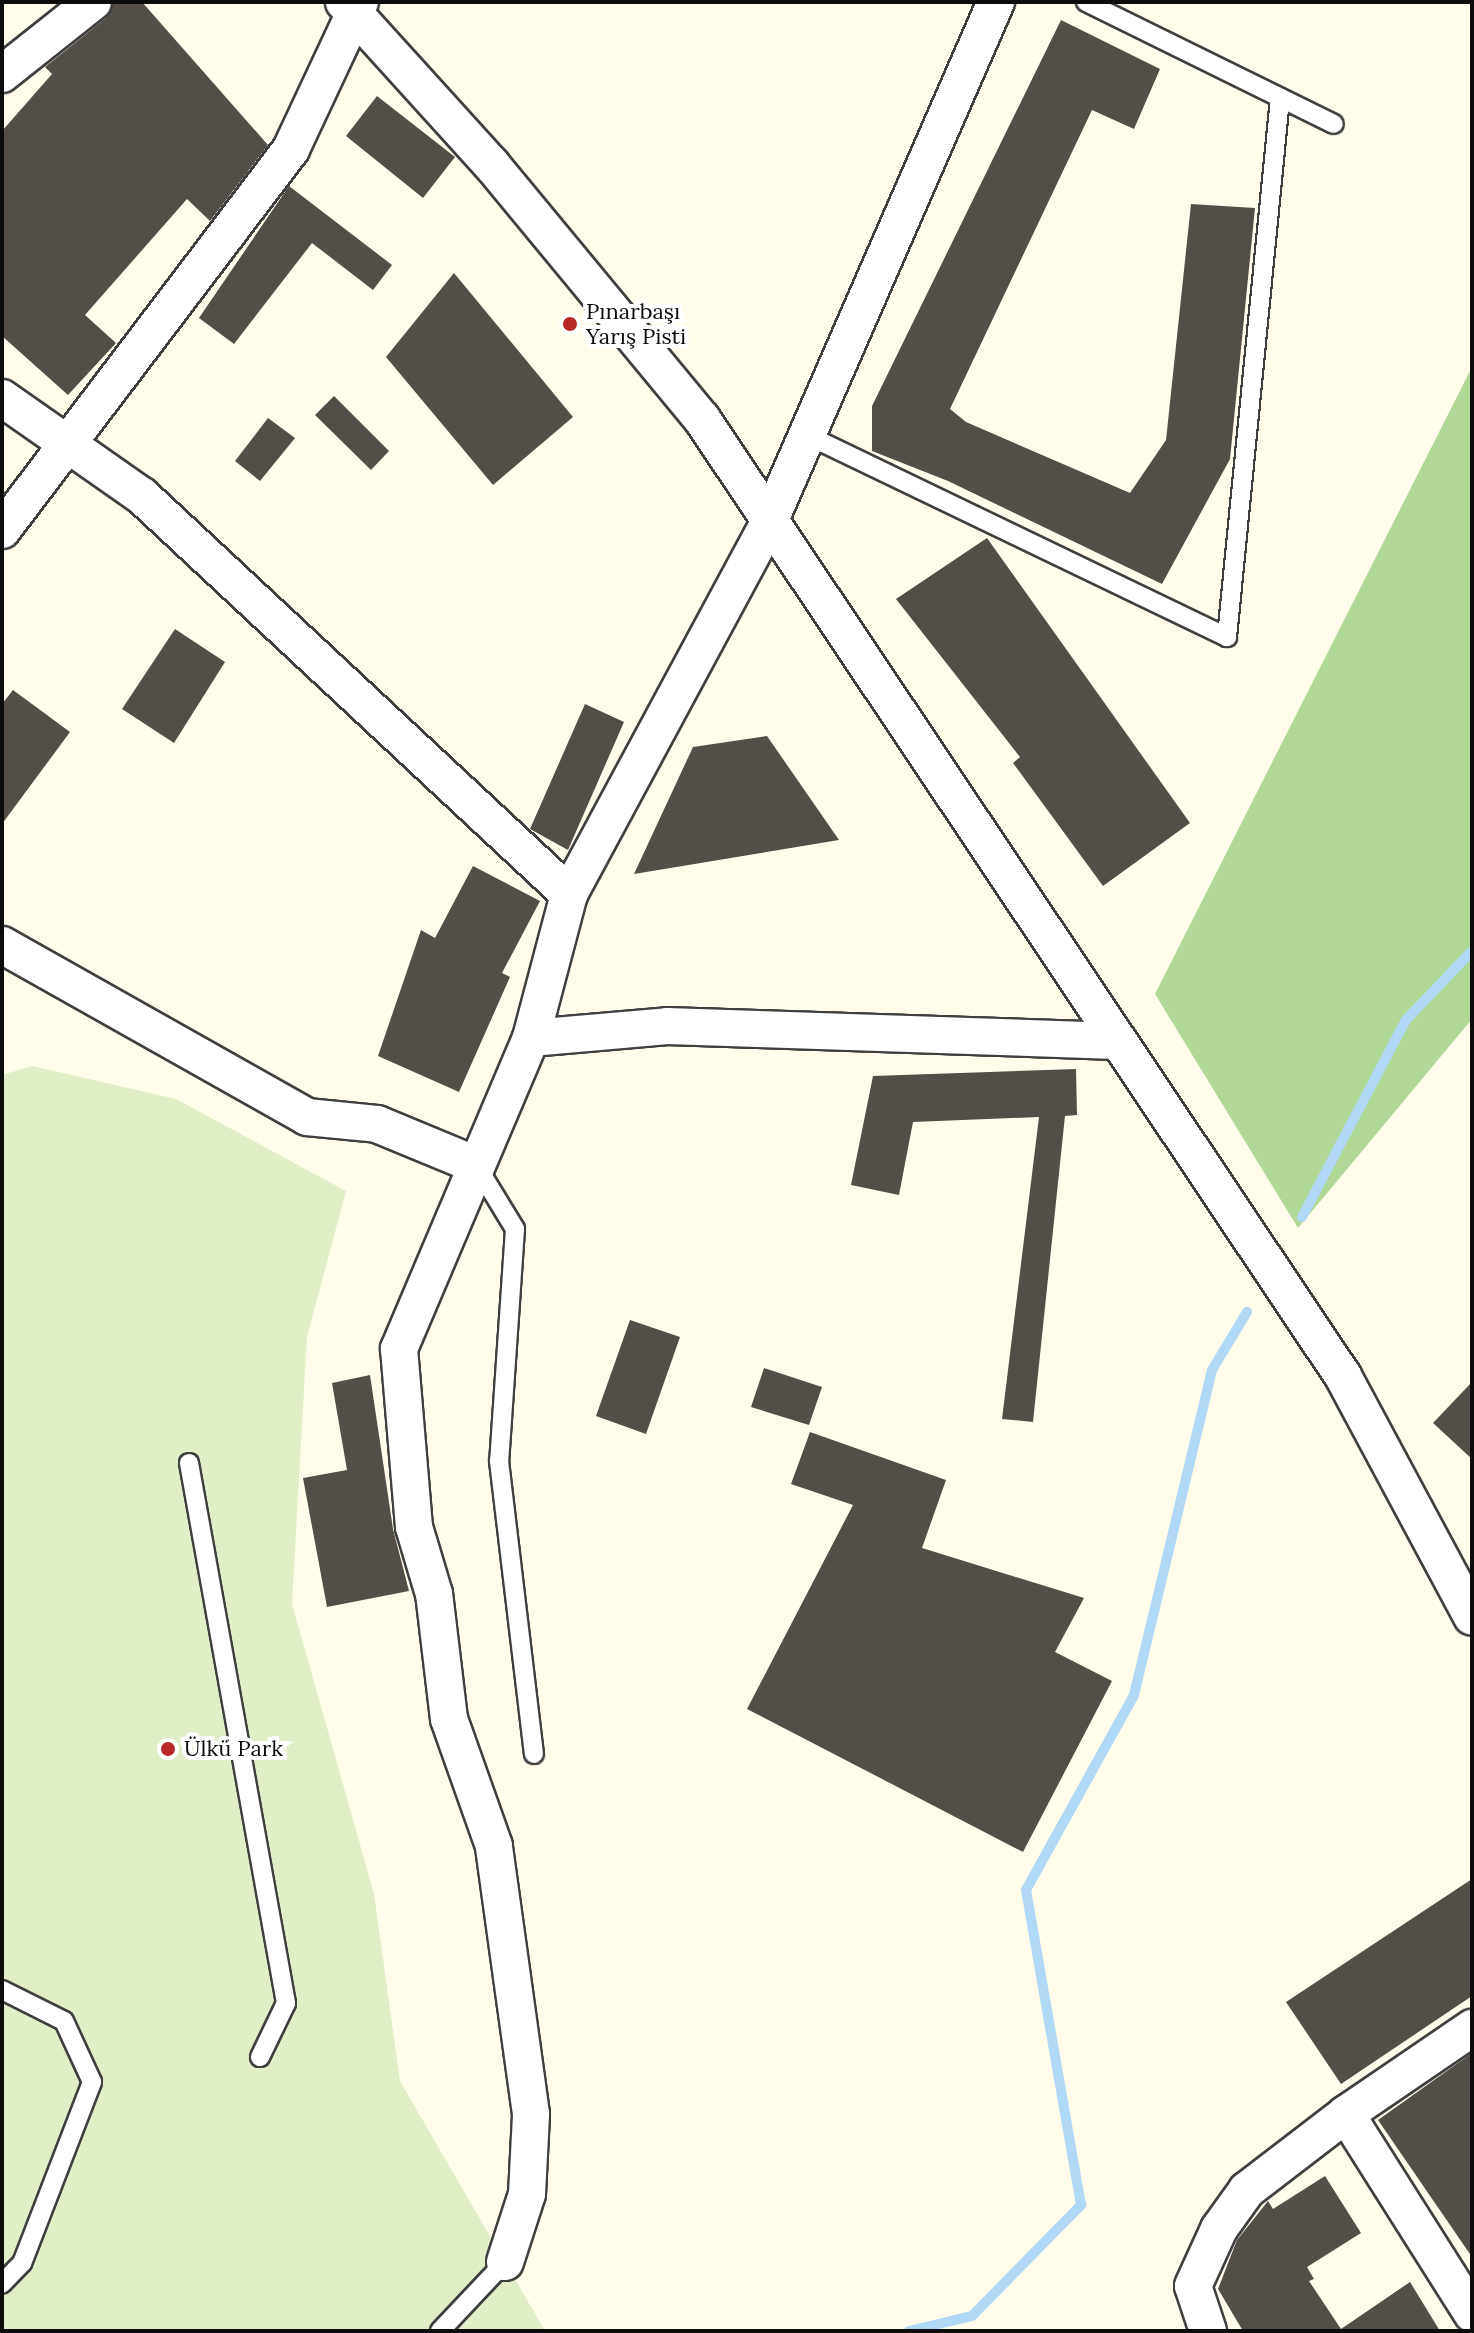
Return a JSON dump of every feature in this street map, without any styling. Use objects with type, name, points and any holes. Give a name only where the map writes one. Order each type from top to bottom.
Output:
[{"type":"street","points":[[505,2262],[527,2194],[531,2114],[494,1846],[449,1719],[434,1594],[414,1527],[399,1349],[531,1038],[569,894],[770,520],[996,2]]},
{"type":"street","points":[[2,530],[68,448],[291,149],[353,5],[491,164],[702,419],[1343,1376],[1472,1617]]},
{"type":"street","points":[[2,74],[73,7]]},
{"type":"street","points":[[2,398],[68,448],[142,496],[569,894]]},
{"type":"street","points":[[6,955],[307,1117],[377,1124],[476,1165]]},
{"type":"street","points":[[531,1038],[667,1026],[1116,1041]]},
{"type":"street","points":[[1208,2331],[1193,2286],[1219,2229],[1247,2190],[1346,2114],[1472,2028]]},
{"type":"street","points":[[1346,2114],[1472,2313]]},
{"type":"lane","points":[[1086,2],[1334,124]]},
{"type":"lane","points":[[807,435],[1227,637],[1280,98]]},
{"type":"lane","points":[[476,1165],[515,1229],[499,1461],[534,1754]]},
{"type":"lane","points":[[189,1463],[286,2003],[260,2057]]},
{"type":"lane","points":[[2,1990],[64,2021],[92,2082],[22,2263],[2,2284]]},
{"type":"lane","points":[[440,2331],[505,2262]]},
{"type":"green space","points":[[1472,367],[1472,1019],[1298,1228],[1155,994]]},
{"type":"green space","name":"Ülkü Park","points":[[32,1066],[176,1099],[346,1191],[307,1337],[292,1604],[374,1894],[400,2081],[545,2331],[2,2331],[2,1075]]},
{"type":"building","points":[[114,2],[142,2],[268,145],[210,221],[187,199],[85,315],[116,343],[68,395],[2,336],[2,131],[52,74],[45,67],[106,18]]},
{"type":"building","points":[[1061,20],[1160,69],[1134,129],[1092,110],[950,409],[966,422],[1130,493],[1166,440],[1191,204],[1255,208],[1230,459],[1162,584],[948,481],[872,451],[872,406]]},
{"type":"building","points":[[377,96],[455,157],[423,198],[346,136]]},
{"type":"building","points":[[289,186],[392,265],[373,290],[312,243],[234,344],[199,318]]},
{"type":"building","points":[[454,273],[573,417],[493,485],[386,357]]},
{"type":"building","points":[[334,396],[389,451],[371,470],[315,415]]},
{"type":"building","points":[[268,418],[295,438],[260,481],[235,461]]},
{"type":"building","points":[[987,538],[1190,823],[1103,886],[1013,763],[1020,757],[896,599]]},
{"type":"building","points":[[175,629],[225,662],[174,743],[122,709]]},
{"type":"building","points":[[13,690],[70,732],[2,824],[2,704]]},
{"type":"building","points":[[585,704],[624,722],[568,850],[530,829]]},
{"type":"building","points":[[767,736],[839,840],[634,874],[693,747]]},
{"type":"building","points":[[473,866],[540,901],[502,973],[510,977],[459,1092],[378,1056],[421,930],[435,938]]},
{"type":"building","points":[[1076,1069],[1077,1115],[1065,1116],[1033,1422],[1002,1419],[1039,1117],[913,1122],[899,1195],[851,1185],[873,1076]]},
{"type":"building","points":[[630,1320],[680,1337],[646,1434],[596,1416]]},
{"type":"building","points":[[764,1368],[822,1387],[809,1425],[751,1407]]},
{"type":"building","points":[[370,1375],[393,1529],[409,1591],[327,1607],[303,1478],[347,1470],[332,1383]]},
{"type":"building","points":[[1472,1382],[1472,1459],[1433,1423]]},
{"type":"building","points":[[810,1432],[946,1480],[922,1548],[1084,1598],[1055,1652],[1112,1681],[1023,1852],[747,1709],[853,1505],[791,1484]]},
{"type":"building","points":[[1472,1879],[1472,1996],[1341,2084],[1286,2002]]},
{"type":"building","points":[[1472,2053],[1472,2257],[1378,2120]]},
{"type":"building","points":[[1325,2176],[1361,2233],[1307,2267],[1314,2279],[1309,2281],[1341,2329],[1410,2282],[1440,2331],[1243,2331],[1218,2289],[1237,2240],[1268,2201],[1273,2209]]},
{"type":"waterway","points":[[1302,1217],[1406,1020],[1472,951]]},
{"type":"waterway","points":[[909,2331],[972,2316],[1081,2205],[1026,1890],[1134,1695],[1212,1370],[1247,1312]]},
{"type":"place","name":"Pınarbaşı Yarış Pisti","points":[[570,324]]},
{"type":"place","name":"Ülkü Park","points":[[168,1749]]}]
